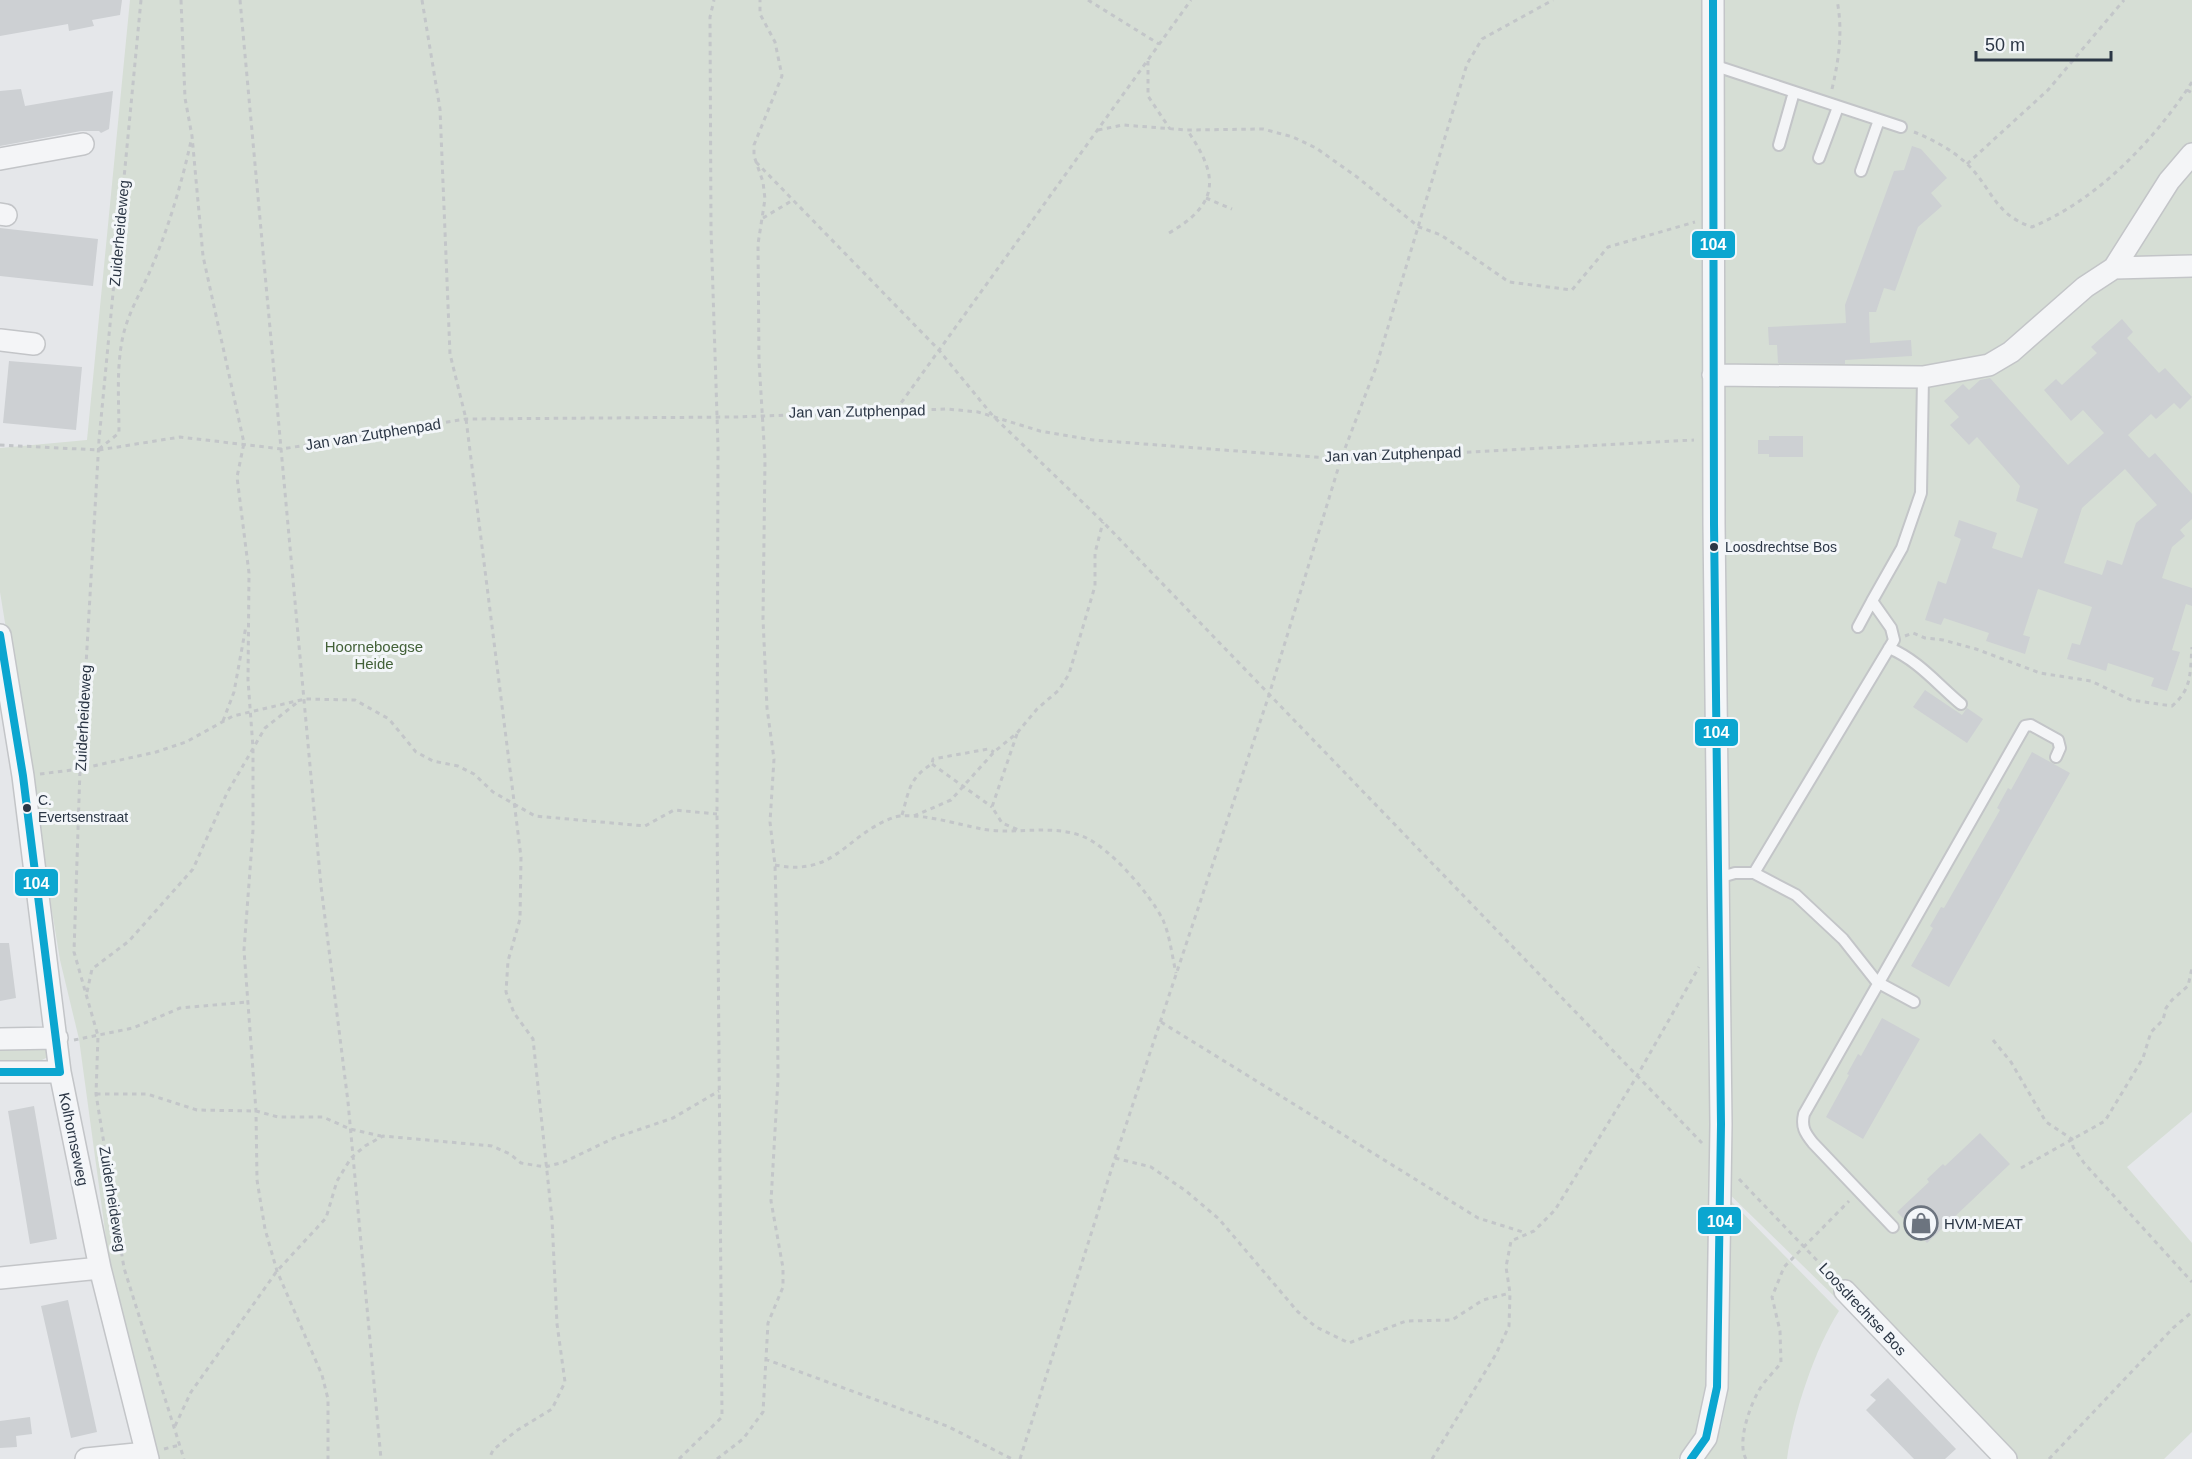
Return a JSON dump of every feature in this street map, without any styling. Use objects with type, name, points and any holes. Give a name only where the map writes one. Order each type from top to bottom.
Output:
[{"type":"street","points":[[1691,1459],[1706,1438],[1717,1387],[1719,1159],[1713,375],[1713,0]]},
{"type":"street","points":[[0,159],[83,144]]},
{"type":"street","points":[[1713,375],[1923,377],[1989,365],[2011,352],[2085,287],[2114,268],[2169,181],[2192,154]]},
{"type":"street","points":[[2114,268],[2192,266]]},
{"type":"street","points":[[0,340],[34,344]]},
{"type":"street","name":"Kolhornseweg","points":[[0,635],[24,776],[60,1072],[100,1268],[147,1456]]},
{"type":"street","points":[[0,1039],[57,1040]]},
{"type":"street","points":[[0,1072],[60,1072]]},
{"type":"street","points":[[0,1278],[100,1268]]},
{"type":"street","name":"Loosdrechtse Bos","points":[[1845,1291],[2006,1459]]},
{"type":"street","points":[[86,1459],[147,1456]]},
{"type":"lane","points":[[1713,65],[1901,128]]},
{"type":"lane","points":[[1779,145],[1794,92]]},
{"type":"lane","points":[[1819,158],[1838,107]]},
{"type":"lane","points":[[1861,171],[1879,120]]},
{"type":"lane","points":[[1858,627],[1902,548],[1921,493],[1923,377]]},
{"type":"lane","points":[[1754,873],[1892,644],[1891,628],[1872,601]]},
{"type":"lane","points":[[1892,644],[1910,656],[1934,682],[1961,704]]},
{"type":"lane","points":[[1893,1227],[1813,1143],[1804,1132],[1802,1122],[1877,982],[2025,726],[2031,725],[2058,740],[2060,748],[2056,757]]},
{"type":"lane","points":[[1718,878],[1735,873],[1754,873],[1796,895],[1843,939],[1877,982],[1914,1002]]},
{"type":"path","name":"Zuiderheideweg","points":[[141,0],[99,450],[80,769],[74,952],[98,1036],[96,1094],[124,1268],[184,1459]]},
{"type":"path","points":[[181,0],[185,98],[192,136],[203,256],[244,442],[237,477],[249,573],[247,621],[253,748],[253,830],[244,950],[256,1111],[257,1180],[265,1229],[277,1271],[322,1375],[328,1399],[328,1459]]},
{"type":"path","points":[[240,0],[303,700],[321,886],[350,1130],[381,1459]]},
{"type":"path","points":[[422,0],[440,109],[450,354],[466,419],[521,856],[520,919],[507,962],[506,992],[514,1013],[533,1039],[552,1219],[558,1324],[565,1383],[552,1409],[516,1431],[493,1450],[489,1459]]},
{"type":"path","points":[[679,1459],[722,1417],[717,814],[718,447],[715,416],[710,17],[714,0]]},
{"type":"path","points":[[717,1459],[743,1439],[763,1412],[768,1323],[783,1287],[783,1268],[771,1201],[778,1079],[775,865],[770,822],[774,759],[767,708],[763,619],[765,459],[761,414],[758,244],[763,219],[763,182],[756,162],[754,145],[782,76],[775,42],[760,14],[760,0]]},
{"type":"path","points":[[1088,0],[1159,44]]},
{"type":"path","points":[[896,410],[1191,0]]},
{"type":"path","points":[[1020,1459],[1115,1158],[1269,695],[1341,459],[1376,368],[1467,64],[1482,39],[1553,0]]},
{"type":"path","points":[[1823,102],[1830,102],[1840,53],[1841,18],[1838,0]]},
{"type":"path","points":[[1967,164],[2048,90],[2124,0]]},
{"type":"path","points":[[1148,60],[1148,96],[1170,130]]},
{"type":"path","points":[[1901,128],[1931,138],[1967,164],[1991,197],[2013,221],[2031,227],[2082,199],[2106,180],[2160,127],[2192,82]]},
{"type":"path","points":[[2187,90],[2192,93]]},
{"type":"path","points":[[1098,130],[1124,125],[1170,130],[1263,129],[1293,136],[1316,148],[1419,227],[1440,236],[1509,282],[1572,290],[1608,247],[1713,217]]},
{"type":"path","points":[[1169,233],[1189,221],[1203,208],[1210,186],[1207,167],[1199,147],[1187,130]]},
{"type":"path","points":[[99,450],[118,433],[118,362],[123,335],[128,316],[153,264],[186,166],[192,136]]},
{"type":"path","name":"Loosdrechtse Bos","points":[[756,162],[938,350],[993,416],[1103,522],[1637,1076],[1805,1246],[1845,1291]]},
{"type":"path","points":[[1206,198],[1232,209]]},
{"type":"path","points":[[763,219],[793,200]]},
{"type":"path","name":"Jan van Zutphenpad","points":[[0,445],[99,450],[180,437],[244,442],[282,448],[466,419],[715,416],[947,409],[978,412],[1040,431],[1093,440],[1341,459],[1714,439]]},
{"type":"path","points":[[913,817],[951,800],[994,752],[1017,733],[1037,709],[1059,690],[1069,674],[1095,586],[1095,553],[1103,522]]},
{"type":"path","points":[[222,722],[234,692],[247,621]]},
{"type":"path","points":[[1892,644],[1913,633],[1925,638],[1943,640],[2040,673],[2091,681],[2130,700],[2172,706],[2185,696],[2191,682],[2192,647]]},
{"type":"path","points":[[87,992],[92,969],[129,941],[193,869],[227,793],[265,728],[303,700]]},
{"type":"path","points":[[24,776],[80,769],[156,752],[186,742],[222,722],[250,712],[303,700],[355,700],[377,710],[389,719],[416,752],[433,761],[458,766],[474,774],[493,792],[535,816],[645,826],[674,810],[717,814]]},
{"type":"path","points":[[992,807],[1017,733]]},
{"type":"path","points":[[902,816],[910,785],[919,772],[933,764],[933,759],[988,749],[994,752]]},
{"type":"path","points":[[933,764],[992,807],[1002,823],[1023,832]]},
{"type":"path","points":[[775,865],[790,868],[814,866],[876,826],[902,816],[995,831],[1053,831],[1082,836],[1113,858],[1151,900],[1164,922],[1176,975]]},
{"type":"path","points":[[1432,1459],[1509,1326],[1510,1293],[1506,1256],[1511,1241],[1543,1224],[1555,1210],[1637,1076],[1700,964]]},
{"type":"path","points":[[2021,1168],[2105,1121],[2143,1058],[2151,1032],[2163,1020],[2166,1008],[2172,1000],[2188,986],[2192,968]]},
{"type":"path","points":[[57,1040],[98,1036],[134,1028],[180,1008],[248,1002]]},
{"type":"path","points":[[1161,1022],[1478,1218],[1526,1233]]},
{"type":"path","points":[[1993,1040],[2011,1062],[2046,1122],[2072,1139],[2073,1147],[2084,1162],[2192,1282]]},
{"type":"path","points":[[96,1094],[147,1094],[197,1110],[256,1111],[278,1117],[323,1117],[350,1130],[383,1137],[492,1146],[510,1154],[521,1163],[545,1167],[564,1162],[614,1138],[673,1118],[719,1091]]},
{"type":"path","points":[[175,1428],[191,1392],[207,1367],[277,1271],[327,1218],[336,1181],[351,1158],[383,1137]]},
{"type":"path","points":[[1115,1158],[1151,1167],[1186,1191],[1219,1219],[1298,1312],[1316,1327],[1349,1343],[1406,1321],[1452,1320],[1483,1300],[1510,1293]]},
{"type":"path","points":[[1746,1459],[1743,1453],[1750,1412],[1757,1393],[1781,1363],[1780,1331],[1772,1297],[1784,1267],[1859,1191]]},
{"type":"path","points":[[2049,1459],[2173,1328],[2192,1312]]},
{"type":"path","points":[[765,1359],[947,1426],[1012,1459]]},
{"type":"green space","name":"Hoorneboegse Heide","points":[[130,0],[2192,0],[2192,1112],[2127,1167],[2192,1243],[2192,1432],[2164,1459],[2001,1459],[1717,1182],[1708,1386],[1695,1435],[1678,1459],[154,1459],[112,1282],[79,1039],[60,960],[0,592],[0,448],[87,440]]},
{"type":"green space","points":[[0,1044],[47,1045],[49,1056],[32,1063],[0,1063]]},
{"type":"green space","points":[[1727,1197],[1839,1311],[1830,1326],[1806,1382],[1794,1423],[1787,1459],[1703,1459],[1721,1426],[1727,1397]]},
{"type":"building","points":[[0,0],[122,0],[120,15],[92,20],[94,26],[69,31],[68,24],[0,36]]},
{"type":"building","points":[[21,89],[25,106],[113,91],[109,129],[101,133],[81,131],[0,146],[0,91]]},
{"type":"building","points":[[1912,146],[1921,149],[1947,178],[1931,193],[1942,206],[1918,227],[1895,291],[1884,288],[1876,312],[1869,312],[1870,343],[1911,340],[1912,356],[1845,360],[1845,364],[1778,363],[1777,345],[1769,345],[1768,327],[1846,323],[1845,305],[1894,171],[1904,170]]},
{"type":"building","points":[[0,228],[98,239],[93,286],[0,276]]},
{"type":"building","points":[[2122,319],[2133,332],[2127,338],[2159,373],[2165,368],[2192,397],[2180,409],[2174,403],[2156,419],[2151,414],[2128,435],[2149,458],[2155,453],[2192,494],[2192,519],[2180,530],[2185,536],[2172,547],[2162,578],[2192,588],[2192,606],[2186,604],[2172,650],[2180,652],[2167,691],[2151,686],[2154,678],[2108,663],[2106,671],[2067,659],[2072,643],[2080,645],[2092,607],[2038,589],[2023,635],[2030,637],[2025,654],[1986,641],[1989,633],[1944,618],[1941,625],[1925,620],[1938,581],[1946,584],[1961,539],[1954,536],[1959,520],[1997,533],[1992,548],[2022,558],[2038,509],[2016,501],[2020,486],[1977,437],[1969,445],[1950,425],[1959,417],[1944,401],[1963,384],[1969,390],[1980,380],[1990,378],[2068,465],[2104,433],[2083,410],[2071,421],[2044,390],[2056,379],[2062,385],[2097,353],[2091,347]],"holes":[[[2125,469],[2157,505],[2136,523],[2122,565],[2107,560],[2102,575],[2064,563],[2082,508]]]},
{"type":"building","points":[[9,361],[82,367],[76,430],[3,423]]},
{"type":"building","points":[[1769,436],[1803,436],[1803,457],[1769,457],[1769,454],[1758,454],[1758,440],[1769,440]]},
{"type":"building","points":[[1925,690],[1962,715],[1967,708],[1983,719],[1967,743],[1913,707]]},
{"type":"building","points":[[2032,752],[2070,773],[1949,987],[1911,966],[1933,928],[1930,926],[1941,907],[1944,908],[2000,810],[1997,808],[2008,788],[2011,790]]},
{"type":"building","points":[[0,943],[9,943],[16,998],[0,1001]]},
{"type":"building","points":[[1882,1018],[1920,1039],[1863,1139],[1826,1117],[1858,1054],[1861,1056]]},
{"type":"building","points":[[34,1106],[57,1239],[30,1244],[8,1111]]},
{"type":"building","points":[[1980,1133],[2010,1164],[1927,1243],[1897,1212],[1929,1182],[1927,1179],[1943,1164],[1945,1166]]},
{"type":"building","points":[[68,1300],[97,1432],[71,1438],[41,1306]]},
{"type":"building","points":[[1888,1378],[1956,1449],[1945,1459],[1914,1459],[1866,1410],[1876,1400],[1870,1395]]},
{"type":"building","points":[[30,1417],[32,1434],[16,1436],[17,1447],[0,1448],[0,1421]]},
{"type":"transit line","name":"104","points":[[1691,1459],[1706,1438],[1717,1387],[1721,1124],[1714,524],[1713,0]]},
{"type":"transit line","name":"104","points":[[0,635],[23,776],[60,1072],[0,1072]]},
{"type":"place","name":"Loosdrechtse Bos","points":[[1714,547]]},
{"type":"place","name":"C. Evertsenstraat","points":[[27,808]]},
{"type":"place","name":"HVM-MEAT","points":[[1921,1223]]}]
